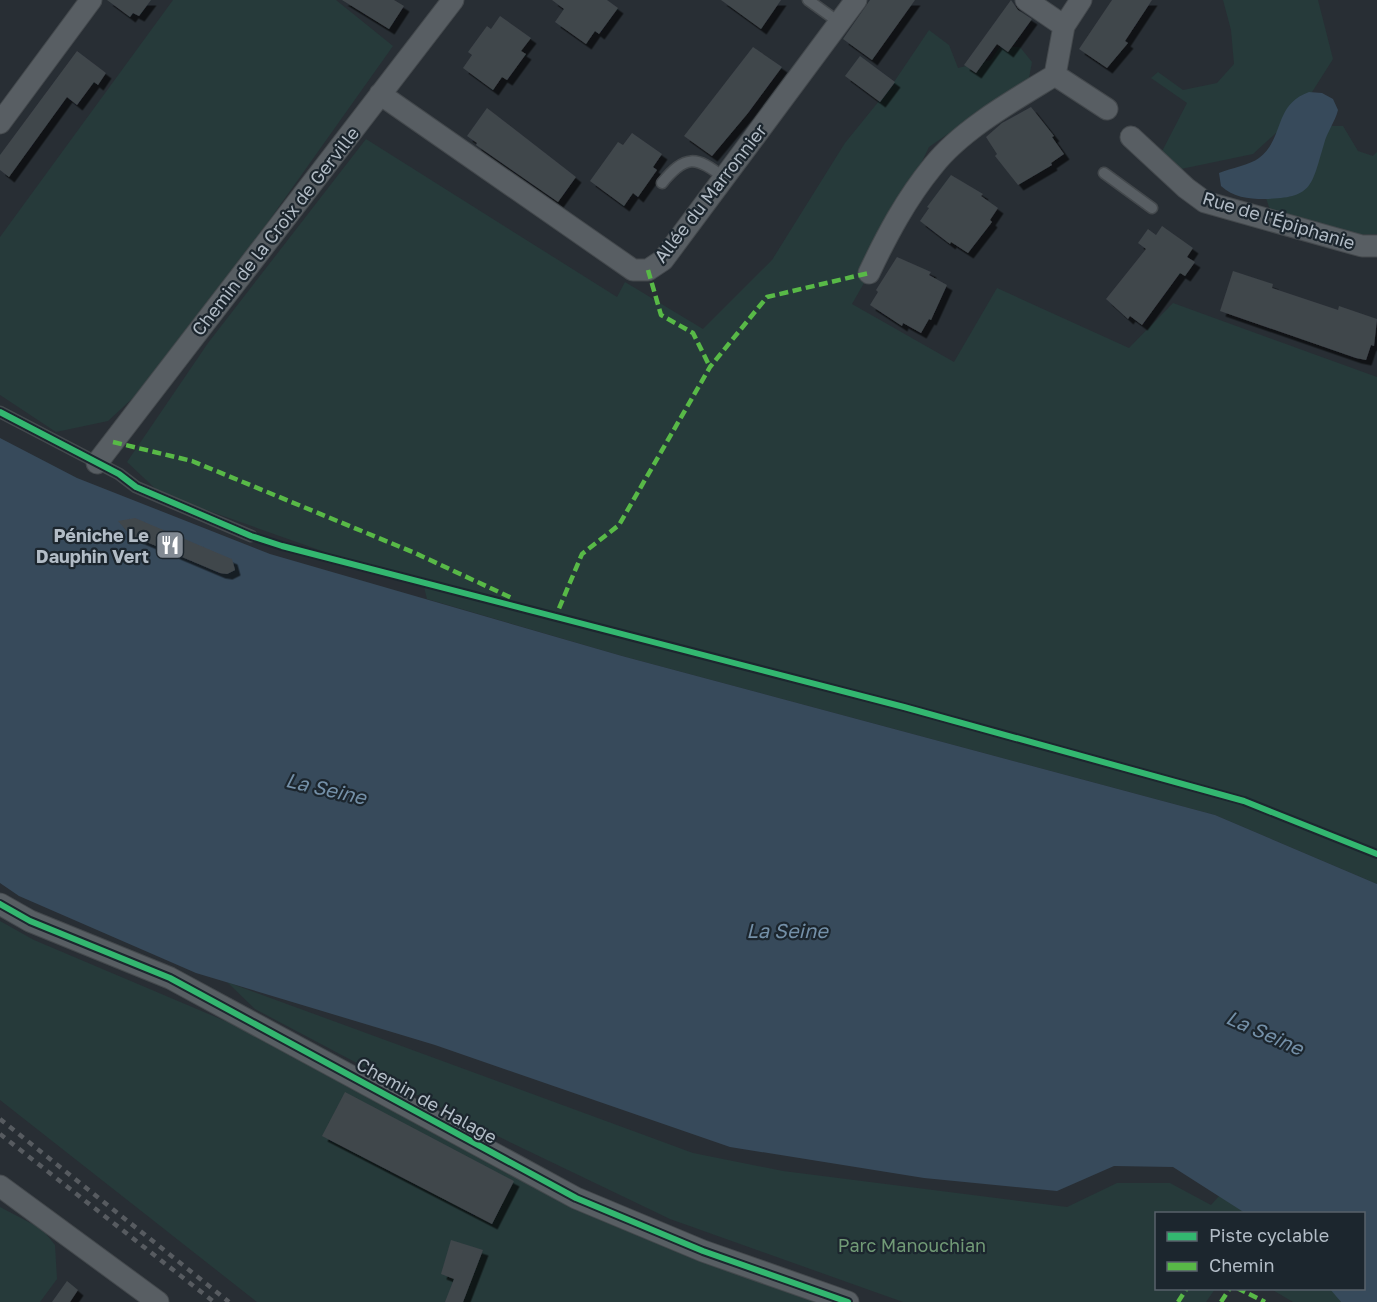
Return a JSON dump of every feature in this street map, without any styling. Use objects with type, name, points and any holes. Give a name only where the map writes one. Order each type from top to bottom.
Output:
[{"type":"street","points":[[0,123],[91,0]]},
{"type":"street","name":"Chemin de la Croix de Gerville","points":[[97,463],[453,0]]},
{"type":"street","name":"Allée du Marronnier","points":[[380,94],[633,270],[648,270],[663,260],[856,0]]},
{"type":"street","points":[[1026,0],[1064,26]]},
{"type":"street","points":[[869,273],[896,216],[934,164],[990,115],[1055,75],[1064,26],[1081,0]]},
{"type":"street","points":[[1055,75],[1107,109]]},
{"type":"street","name":"Rue de l'Épiphanie","points":[[1131,137],[1186,188],[1205,202],[1362,246],[1377,246]]},
{"type":"street","name":"Chemin de Halage","points":[[0,904],[30,921],[170,978],[576,1198],[703,1251],[848,1302]]},
{"type":"street","points":[[0,1186],[158,1302]]},
{"type":"lane","points":[[808,0],[840,23]]},
{"type":"lane","points":[[662,183],[676,166],[687,160],[700,161],[724,178]]},
{"type":"lane","points":[[1104,174],[1152,208]]},
{"type":"lane","points":[[0,412],[97,463],[136,487],[251,536]]},
{"type":"green space","points":[[173,0],[336,0],[393,46],[268,222],[134,397],[108,421],[56,432],[0,395],[0,237]]},
{"type":"green space","points":[[1223,0],[1318,0],[1333,59],[1300,111],[1253,154],[1181,169],[1155,165],[1187,103],[1151,78],[1158,72],[1183,90],[1217,83],[1234,64],[1231,30]]},
{"type":"green space","points":[[929,30],[949,45],[958,68],[991,60],[1000,47],[1020,47],[1032,62],[1029,78],[929,147],[913,180],[903,215],[852,304],[954,362],[997,288],[1129,348],[1173,303],[1377,377],[1377,884],[1215,815],[622,656],[427,599],[424,587],[161,494],[127,462],[208,343],[366,139],[617,297],[625,282],[703,329],[772,260],[845,143],[892,85]]},
{"type":"green space","points":[[1315,126],[1343,126],[1358,151],[1373,156],[1377,152],[1377,234],[1360,235],[1271,213],[1265,195]]},
{"type":"green space","points":[[0,921],[34,940],[244,1029],[816,1302],[257,1302],[0,1100]]},
{"type":"green space","name":"Parc Manouchian","points":[[227,982],[693,1153],[783,1171],[1067,1207],[1117,1183],[1170,1183],[1211,1205],[1219,1196],[1244,1212],[1155,1212],[1155,1290],[1214,1290],[1206,1302],[903,1302],[670,1219],[464,1120],[255,1009]]},
{"type":"green space","points":[[0,1207],[42,1229],[55,1245],[57,1279],[40,1302],[0,1302]]},
{"type":"green space","points":[[1273,1290],[1332,1290],[1341,1302],[1293,1302]]},
{"type":"water","points":[[1309,92],[1322,93],[1333,99],[1338,110],[1308,187],[1292,196],[1252,199],[1231,193],[1221,186],[1219,173],[1246,165],[1259,158],[1273,141],[1284,113],[1290,105]]},
{"type":"water","name":"La Seine","points":[[0,438],[77,478],[270,554],[622,656],[1215,815],[1377,884],[1377,1302],[1341,1302],[1331,1290],[1365,1290],[1365,1212],[1243,1212],[1173,1167],[1114,1166],[1057,1191],[924,1178],[730,1147],[435,1045],[196,973],[19,896],[0,883]]},
{"type":"building","points":[[107,0],[151,0],[139,16],[133,13],[130,17]]},
{"type":"building","points":[[342,0],[394,0],[404,6],[389,29]]},
{"type":"building","points":[[552,0],[607,0],[618,8],[599,34],[595,31],[586,44],[555,22],[564,9]]},
{"type":"building","points":[[721,0],[781,0],[761,29]]},
{"type":"building","points":[[870,0],[915,0],[872,60],[843,39]]},
{"type":"building","points":[[1011,0],[1018,10],[1032,19],[1008,52],[997,44],[976,73],[964,65]]},
{"type":"building","points":[[1112,0],[1152,0],[1125,41],[1128,43],[1107,68],[1079,49]]},
{"type":"building","points":[[500,16],[531,38],[521,51],[526,54],[507,80],[502,77],[493,90],[463,68],[472,55],[468,52],[487,26],[491,29]]},
{"type":"building","points":[[753,47],[782,67],[712,156],[684,136]]},
{"type":"building","points":[[77,51],[106,73],[98,85],[94,82],[77,105],[67,97],[9,177],[0,170],[0,155]]},
{"type":"building","points":[[860,56],[895,82],[880,102],[845,76]]},
{"type":"building","points":[[1031,107],[1054,136],[1052,137],[1064,154],[1051,163],[1052,165],[1018,185],[995,156],[997,154],[986,137],[1002,123]]},
{"type":"building","points":[[487,108],[576,177],[558,202],[476,145],[477,143],[467,136]]},
{"type":"building","points":[[632,133],[662,154],[653,167],[657,170],[638,197],[633,193],[624,206],[590,181],[618,142],[623,145]]},
{"type":"building","points":[[951,175],[983,194],[981,196],[998,208],[990,220],[992,222],[968,253],[951,242],[950,244],[920,221],[929,208],[927,207]]},
{"type":"building","points":[[1162,226],[1193,248],[1187,257],[1195,262],[1185,276],[1180,273],[1142,325],[1130,316],[1128,319],[1106,299],[1146,249],[1138,243],[1148,229],[1156,235]]},
{"type":"building","points":[[897,257],[931,272],[929,275],[947,285],[931,320],[929,319],[921,333],[903,323],[902,326],[870,305],[878,292],[876,290]]},
{"type":"building","points":[[1233,271],[1273,284],[1272,288],[1338,310],[1339,306],[1377,319],[1374,346],[1371,345],[1366,360],[1220,311]]},
{"type":"building","points":[[135,518],[232,559],[235,570],[227,574],[220,573],[130,535],[118,521]]},
{"type":"building","points":[[345,1092],[514,1181],[492,1224],[322,1136]]},
{"type":"building","points":[[451,1240],[483,1250],[463,1302],[445,1302],[454,1279],[441,1274]]},
{"type":"building","points":[[67,1281],[78,1290],[70,1302],[52,1302]]},
{"type":"railway","points":[[0,1119],[229,1302]]},
{"type":"railway","points":[[0,1134],[214,1302]]},
{"type":"marked path","points":[[648,270],[661,315],[693,333],[710,367]]},
{"type":"marked path","points":[[552,617],[555,618],[582,554],[619,525],[710,367],[767,297],[869,273]]},
{"type":"marked path","points":[[113,442],[192,461],[415,553],[514,599]]},
{"type":"marked path","points":[[1178,1302],[1186,1290]]},
{"type":"marked path","points":[[1221,1302],[1229,1290]]},
{"type":"marked path","points":[[1241,1290],[1265,1302]]},
{"type":"cycle path","points":[[0,412],[119,474],[136,487],[251,536],[282,546],[904,707],[1244,801],[1377,854]]},
{"type":"cycle path","points":[[0,904],[30,921],[170,978],[576,1198],[703,1251],[848,1302]]},
{"type":"place","name":"Péniche Le Dauphin Vert","points":[[170,545]]}]
